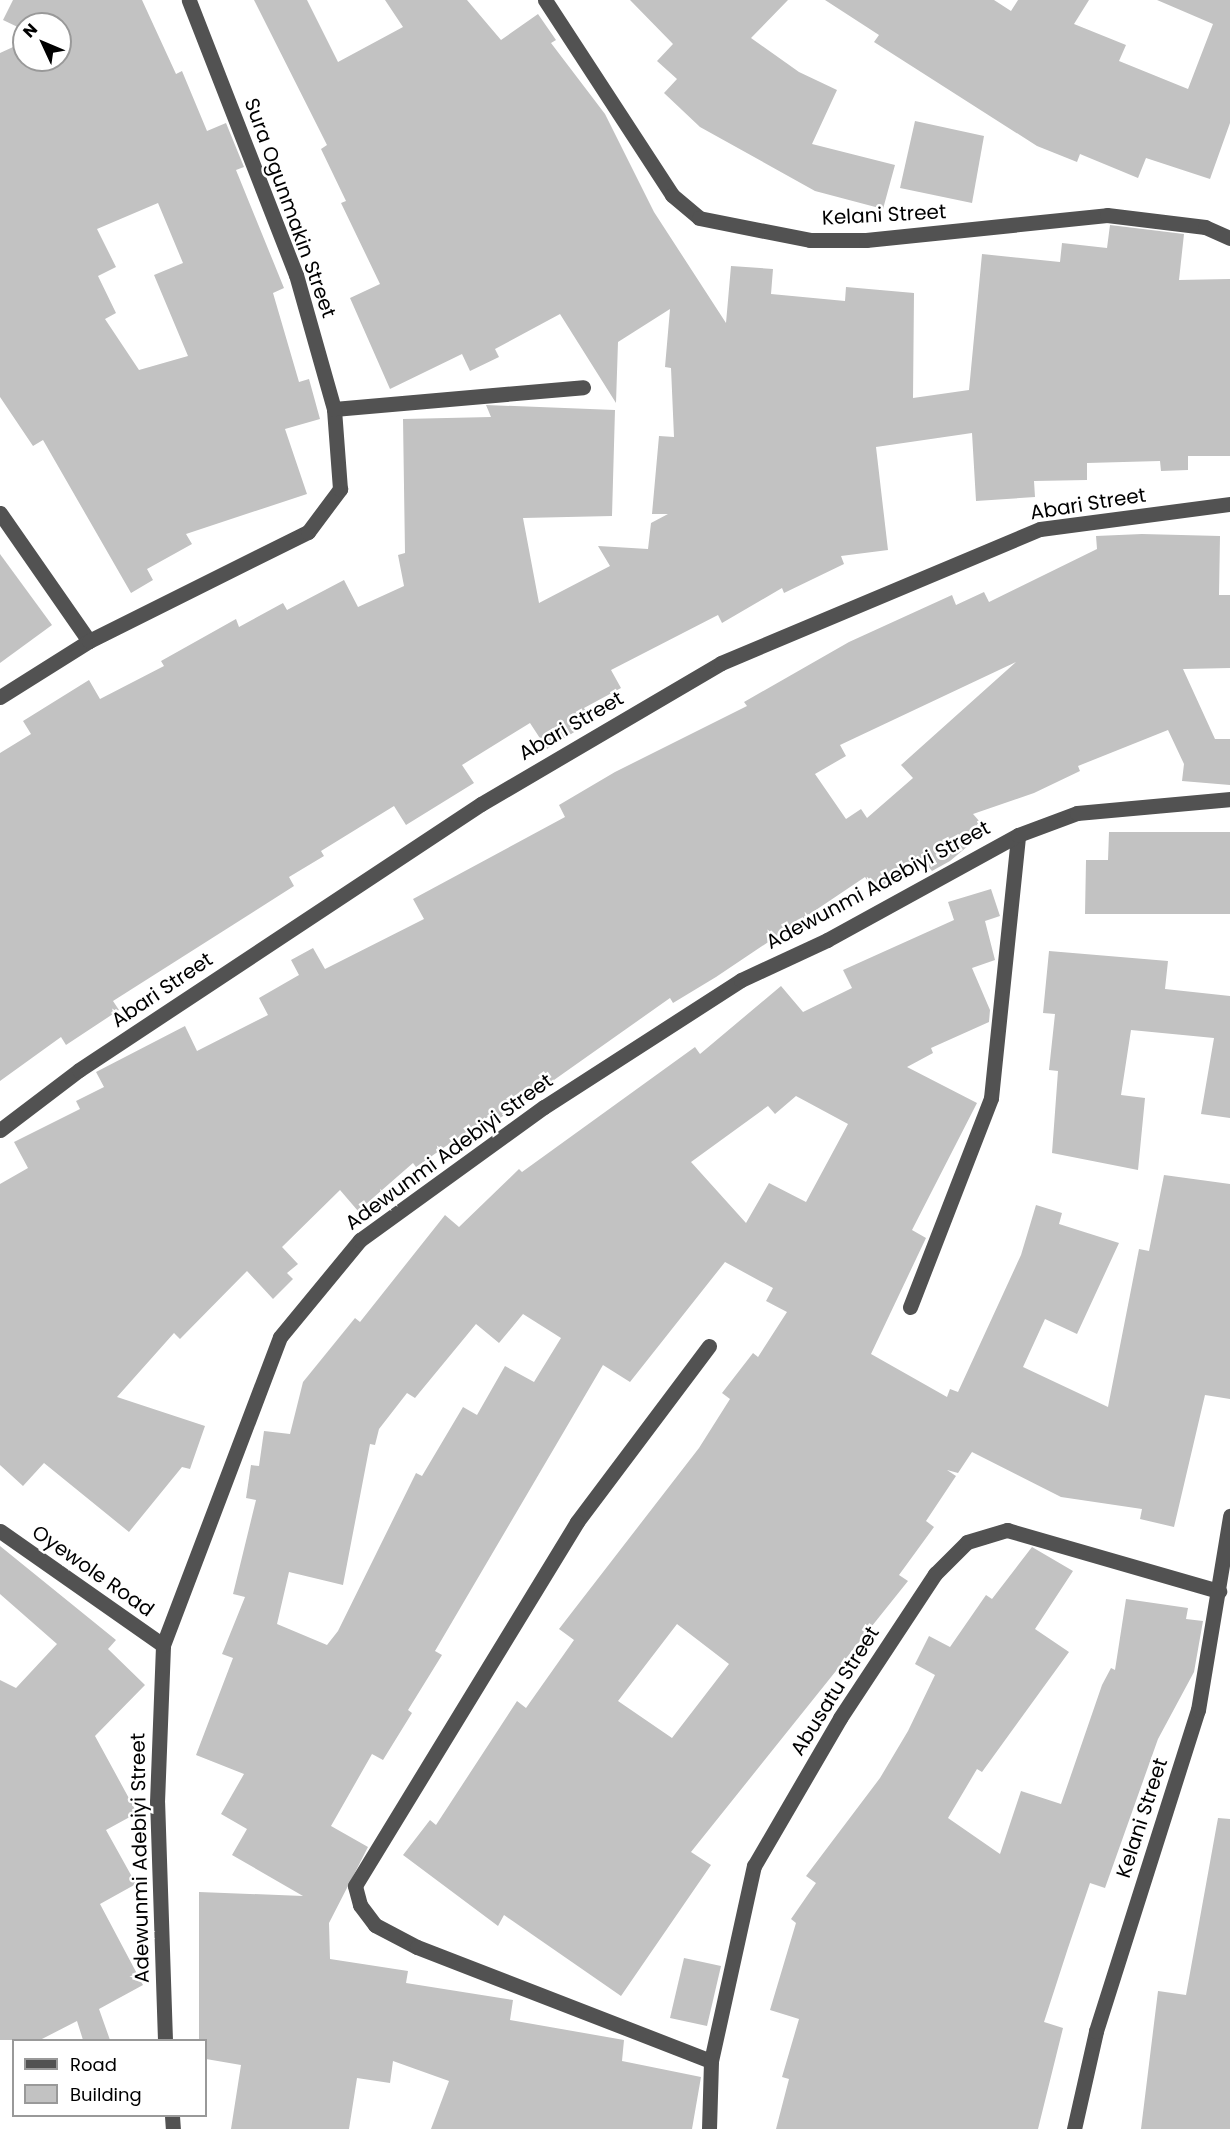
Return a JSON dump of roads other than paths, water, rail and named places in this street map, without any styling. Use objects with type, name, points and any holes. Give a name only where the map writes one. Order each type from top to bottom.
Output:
[{"type":"street","name":"Sura Ogunmakin Street","points":[[89,641],[308,532],[340,489],[334,409],[296,275],[189,0]]},
{"type":"street","name":"Kelani Street","points":[[545,0],[672,195],[699,218],[810,240],[866,240],[1107,215],[1205,227],[1230,238]]},
{"type":"street","points":[[334,409],[583,387]]},
{"type":"street","name":"Abari Street","points":[[0,1130],[79,1070],[481,804],[721,663],[1040,529],[1230,504]]},
{"type":"street","points":[[0,513],[89,641],[0,697]]},
{"type":"street","name":"Adewunmi Adebiyi Street","points":[[165,2039],[156,1802],[163,1645],[280,1337],[360,1240],[544,1107],[741,980],[827,940],[1018,835],[1077,813],[1230,799]]},
{"type":"street","points":[[910,1307],[991,1098],[1018,835]]},
{"type":"street","points":[[709,1346],[577,1522],[355,1886],[360,1905],[375,1925],[417,1947],[711,2061]]},
{"type":"street","name":"Kelani Street","points":[[1074,2129],[1096,2031],[1198,1710],[1230,1516]]},
{"type":"street","name":"Abusatu Street","points":[[709,2129],[711,2061],[754,1866],[840,1718],[935,1574],[967,1542],[1007,1530],[1219,1591]]},
{"type":"street","name":"Oyewole Road","points":[[0,1531],[163,1645]]}]
